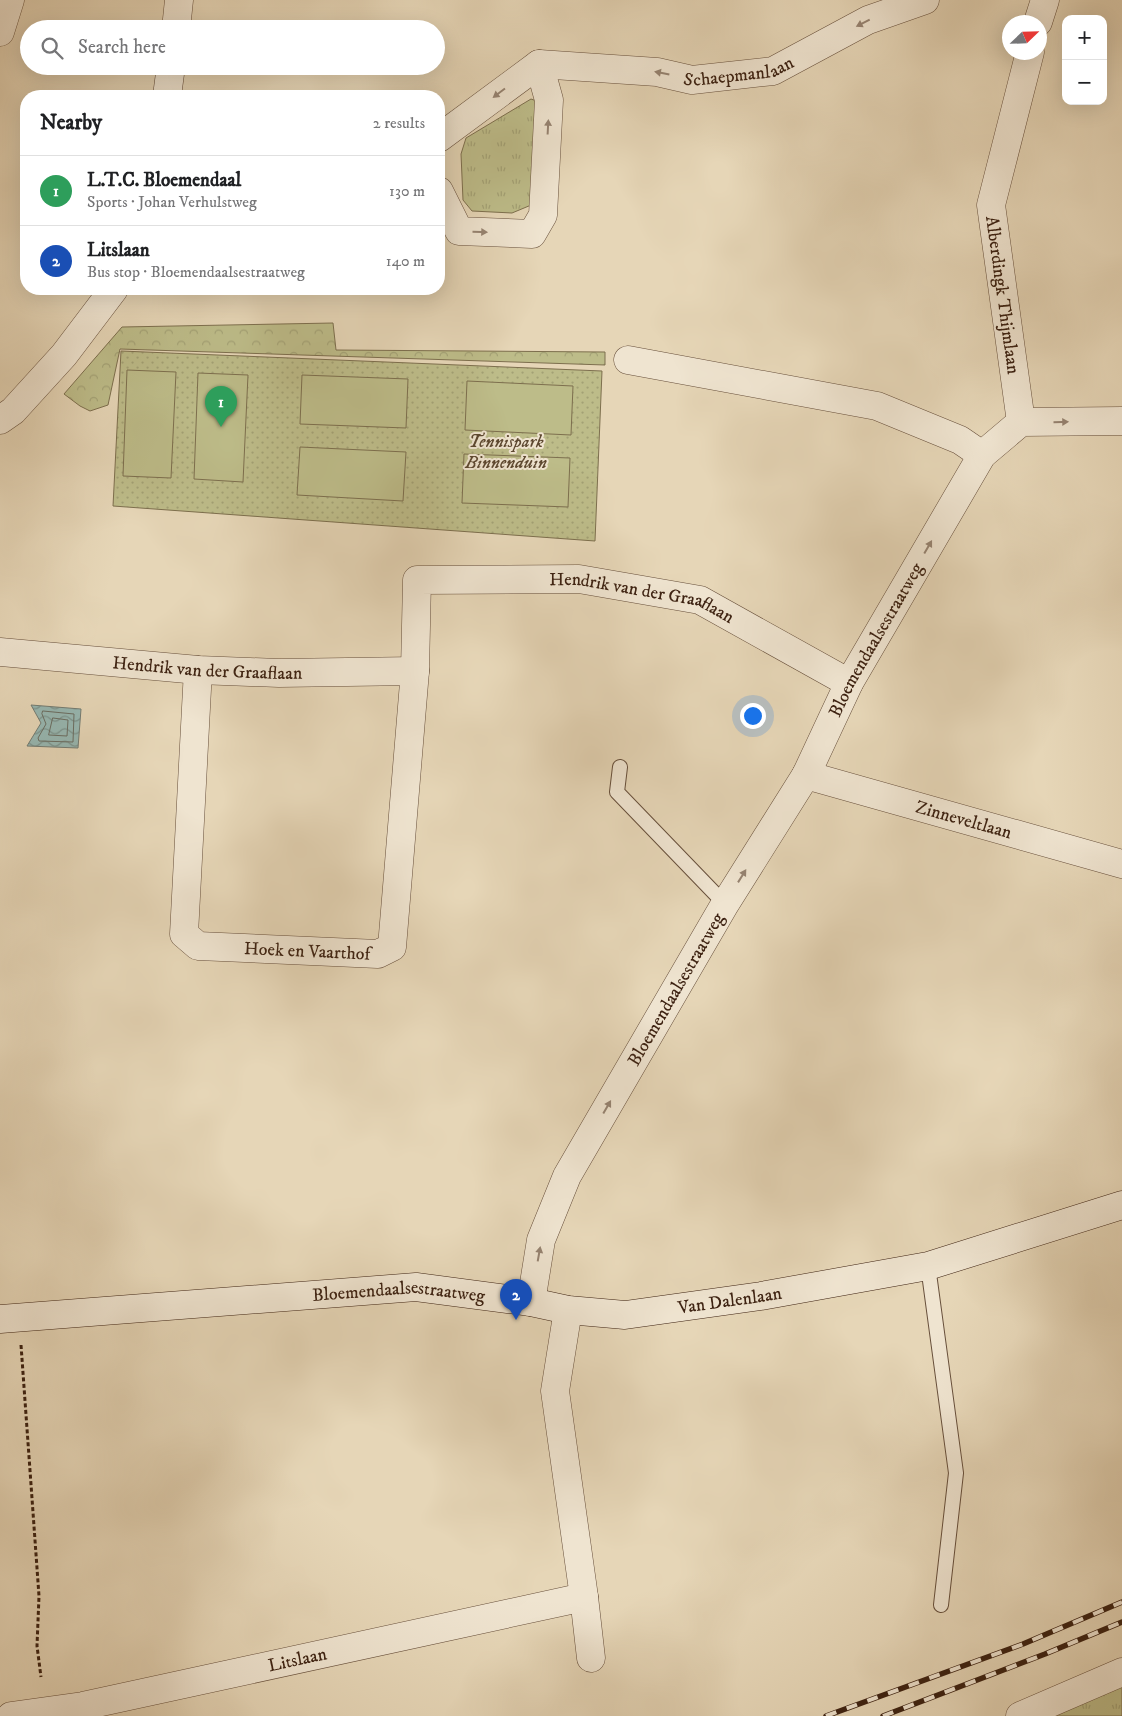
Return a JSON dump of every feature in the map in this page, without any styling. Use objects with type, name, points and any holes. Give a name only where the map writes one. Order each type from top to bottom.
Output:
[{"type":"street","points":[[0,32],[10,0]]},
{"type":"street","points":[[177,20],[179,0]]},
{"type":"street","name":"Schaepmanlaan","points":[[539,64],[657,72],[692,80],[773,71],[868,20],[926,0]]},
{"type":"street","name":"Alberdingk Thijmlaan","points":[[1021,422],[991,205],[1028,60]]},
{"type":"street","points":[[445,134],[539,64],[549,100],[544,215],[532,234],[459,231],[445,203]]},
{"type":"street","points":[[169,90],[170,75]]},
{"type":"street","points":[[4,413],[64,355],[109,295]]},
{"type":"street","points":[[628,360],[876,406],[960,440],[982,455]]},
{"type":"street","points":[[1021,422],[1122,421]]},
{"type":"street","name":"Bloemendaalsestraatweg","points":[[10,1318],[416,1287],[531,1302],[541,1240],[567,1176],[725,904],[806,775],[849,683],[982,455],[1021,422]]},
{"type":"street","name":"Hendrik van der Graaflaan","points":[[417,580],[579,579],[700,600],[849,683]]},
{"type":"street","name":"Hoek en Vaarthof","points":[[198,670],[184,934],[198,946],[378,954],[392,947],[415,671],[417,580]]},
{"type":"street","name":"Hendrik van der Graaflaan","points":[[0,652],[198,670],[279,673],[415,671]]},
{"type":"street","name":"Zinneveltlaan","points":[[806,775],[1122,864]]},
{"type":"street","name":"Van Dalenlaan","points":[[531,1302],[568,1310],[625,1314],[761,1296],[928,1266],[1122,1205]]},
{"type":"street","points":[[568,1310],[554,1391],[591,1658]]},
{"type":"street","name":"Litslaan","points":[[11,1716],[83,1706],[584,1597]]},
{"type":"street","points":[[1020,1716],[1122,1672]]},
{"type":"lane","name":"Bloemendaalsestraatweg","points":[[620,767],[617,792],[725,904]]},
{"type":"lane","points":[[928,1266],[956,1473],[941,1605]]},
{"type":"path","points":[[10,1318],[38,1596],[37,1646],[41,1677]]},
{"type":"green space","points":[[531,99],[539,102],[536,203],[512,213],[472,211],[463,200],[461,154],[466,138]]},
{"type":"green space","points":[[333,323],[336,350],[605,352],[605,365],[120,349],[108,405],[90,411],[64,394],[122,327]]},
{"type":"green space","name":"Tennispark Binnenduin","points":[[121,351],[602,371],[595,541],[113,506]]},
{"type":"green space","points":[[127,370],[176,372],[171,478],[123,476]]},
{"type":"green space","points":[[198,373],[248,375],[243,482],[194,479]]},
{"type":"green space","points":[[302,375],[408,379],[406,428],[300,424]]},
{"type":"green space","points":[[467,381],[573,386],[571,435],[465,430]]},
{"type":"green space","points":[[300,447],[406,452],[403,501],[297,495]]},
{"type":"green space","points":[[464,454],[570,458],[568,507],[462,503]]},
{"type":"green space","points":[[1122,1683],[1122,1716],[1047,1716]]},
{"type":"water","points":[[31,705],[81,709],[78,748],[27,746],[41,723]]},
{"type":"railway","points":[[826,1716],[1023,1644],[1122,1602]]},
{"type":"railway","points":[[883,1716],[1045,1654],[1122,1622]]},
{"type":"place","name":"L.T.C. Bloemendaal","points":[[221,427]]},
{"type":"place","name":"Litslaan","points":[[516,1320]]}]
